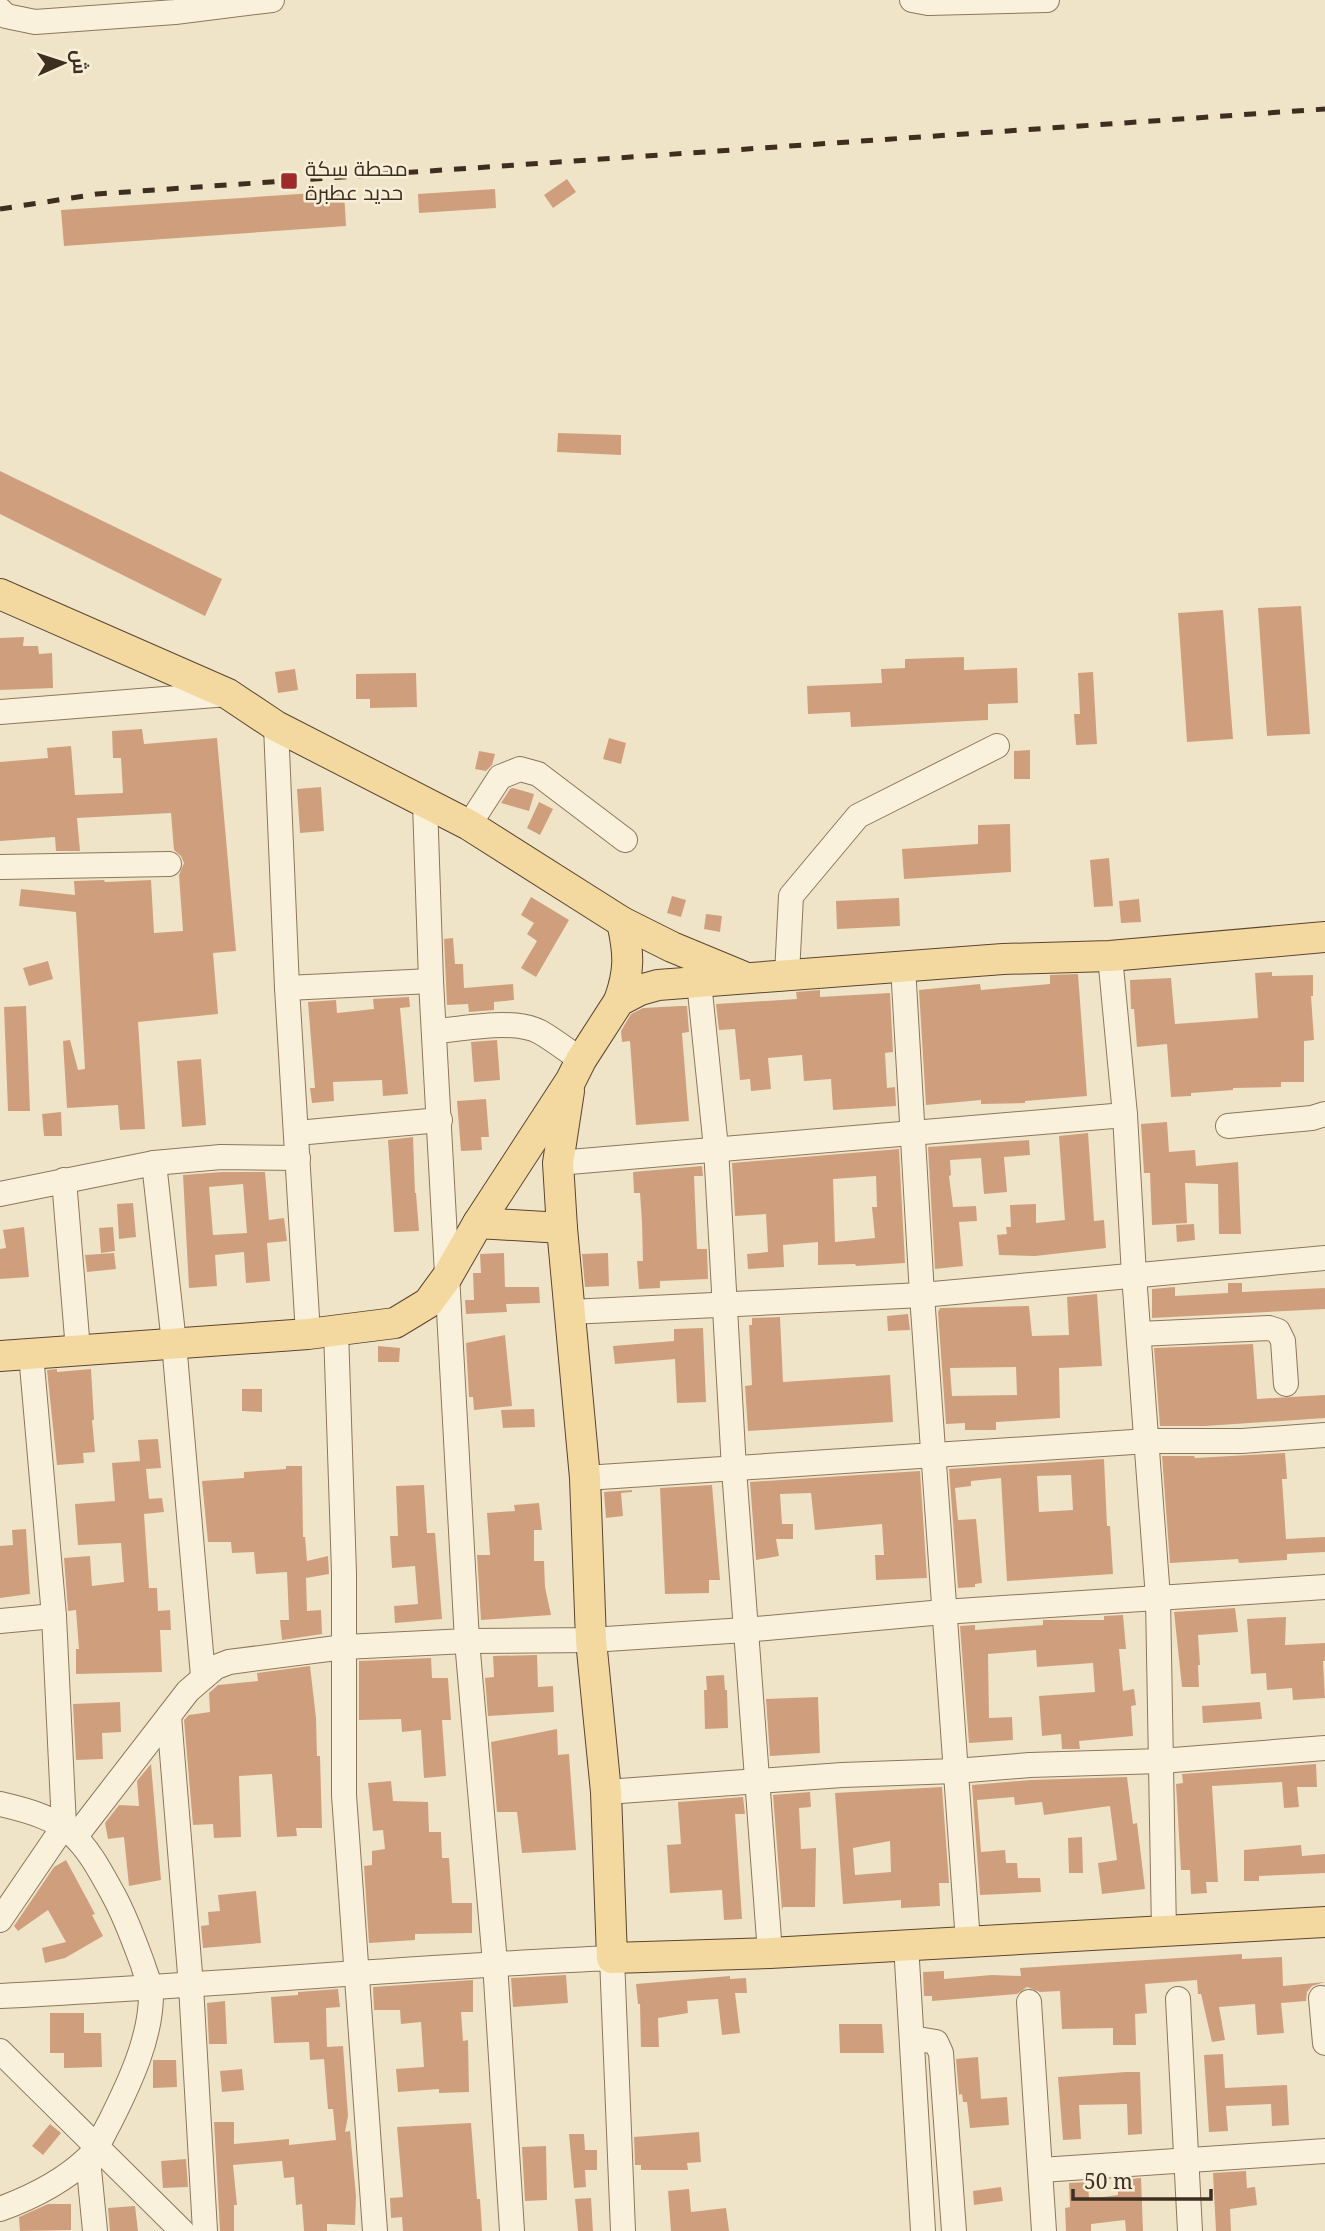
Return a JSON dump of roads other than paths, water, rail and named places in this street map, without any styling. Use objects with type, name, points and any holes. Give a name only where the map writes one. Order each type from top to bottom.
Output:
[{"type":"main road","points":[[0,594],[228,694],[276,726],[469,825],[622,922],[681,951],[746,978]]},
{"type":"main road","points":[[0,1356],[322,1332],[395,1323],[428,1303],[447,1277],[478,1223],[619,1001],[627,979],[629,952],[622,922]]},
{"type":"main road","points":[[619,1001],[640,990],[658,985],[1003,959],[1110,956],[1325,937]]},
{"type":"main road","points":[[576,1070],[558,1163],[585,1478],[591,1640],[606,1792],[612,1958],[770,1953],[1325,1922]]},
{"type":"main road","points":[[478,1223],[562,1228]]},
{"type":"street","points":[[2,20],[36,22],[174,12],[272,0]]},
{"type":"street","points":[[912,0],[928,3],[1047,0]]},
{"type":"street","points":[[0,712],[228,694]]},
{"type":"street","points":[[276,726],[296,1133],[322,1332],[344,1647],[344,1795],[375,2231]]},
{"type":"street","points":[[787,974],[792,896],[858,816],[997,746]]},
{"type":"street","points":[[469,825],[500,777],[520,769],[538,774],[625,840]]},
{"type":"street","points":[[425,803],[431,981],[467,1641],[495,1964],[512,2231]]},
{"type":"street","points":[[0,867],[169,864]]},
{"type":"street","points":[[1110,956],[1125,1115],[1158,1598],[1164,1932]]},
{"type":"street","points":[[903,967],[943,1612],[968,1942]]},
{"type":"street","points":[[287,988],[431,981]]},
{"type":"street","points":[[699,982],[716,1148],[734,1469],[770,1953]]},
{"type":"street","points":[[435,1031],[497,1026],[538,1031],[576,1070]]},
{"type":"street","points":[[1228,1126],[1312,1118],[1325,1114]]},
{"type":"street","points":[[558,1163],[1125,1115]]},
{"type":"street","points":[[296,1133],[440,1120]]},
{"type":"street","points":[[0,1194],[154,1163],[221,1157],[298,1158]]},
{"type":"street","points":[[154,1163],[174,1343],[203,1676]]},
{"type":"street","points":[[64,1180],[78,1350]]},
{"type":"street","points":[[570,1312],[922,1295],[1325,1258]]},
{"type":"street","points":[[1139,1334],[1269,1328],[1278,1331],[1283,1341],[1286,1384]]},
{"type":"street","points":[[31,1354],[70,1831]]},
{"type":"street","points":[[585,1478],[1148,1441],[1242,1441],[1325,1435]]},
{"type":"street","points":[[0,1920],[70,1831],[203,1676],[229,1662],[344,1647],[467,1641],[591,1640],[745,1630],[943,1612],[1325,1587]]},
{"type":"street","points":[[0,1620],[54,1616]]},
{"type":"street","points":[[169,1716],[191,1986],[205,2231]]},
{"type":"street","points":[[606,1792],[1030,1765],[1161,1761],[1325,1748]]},
{"type":"street","points":[[0,1804],[44,1816],[70,1831],[97,1864],[126,1918],[151,1989],[145,2033],[131,2078],[92,2153],[50,2185],[0,2209]]},
{"type":"street","points":[[906,1944],[923,2231]]},
{"type":"street","points":[[0,1996],[151,1989],[612,1958],[623,2231]]},
{"type":"street","points":[[1321,1997],[1325,2043]]},
{"type":"street","points":[[1178,1998],[1190,2231]]},
{"type":"street","points":[[1030,2002],[1045,2231]]},
{"type":"street","points":[[912,2038],[936,2042],[941,2053],[954,2231]]},
{"type":"street","points":[[0,2051],[92,2153],[182,2231]]},
{"type":"street","points":[[1041,2170],[1325,2151]]},
{"type":"street","points":[[92,2153],[95,2231]]},
{"type":"railway","points":[[0,209],[97,194],[1325,109]]},
{"type":"place","name":"محطة سكة حديد عطبرة","points":[[289,181]]}]
